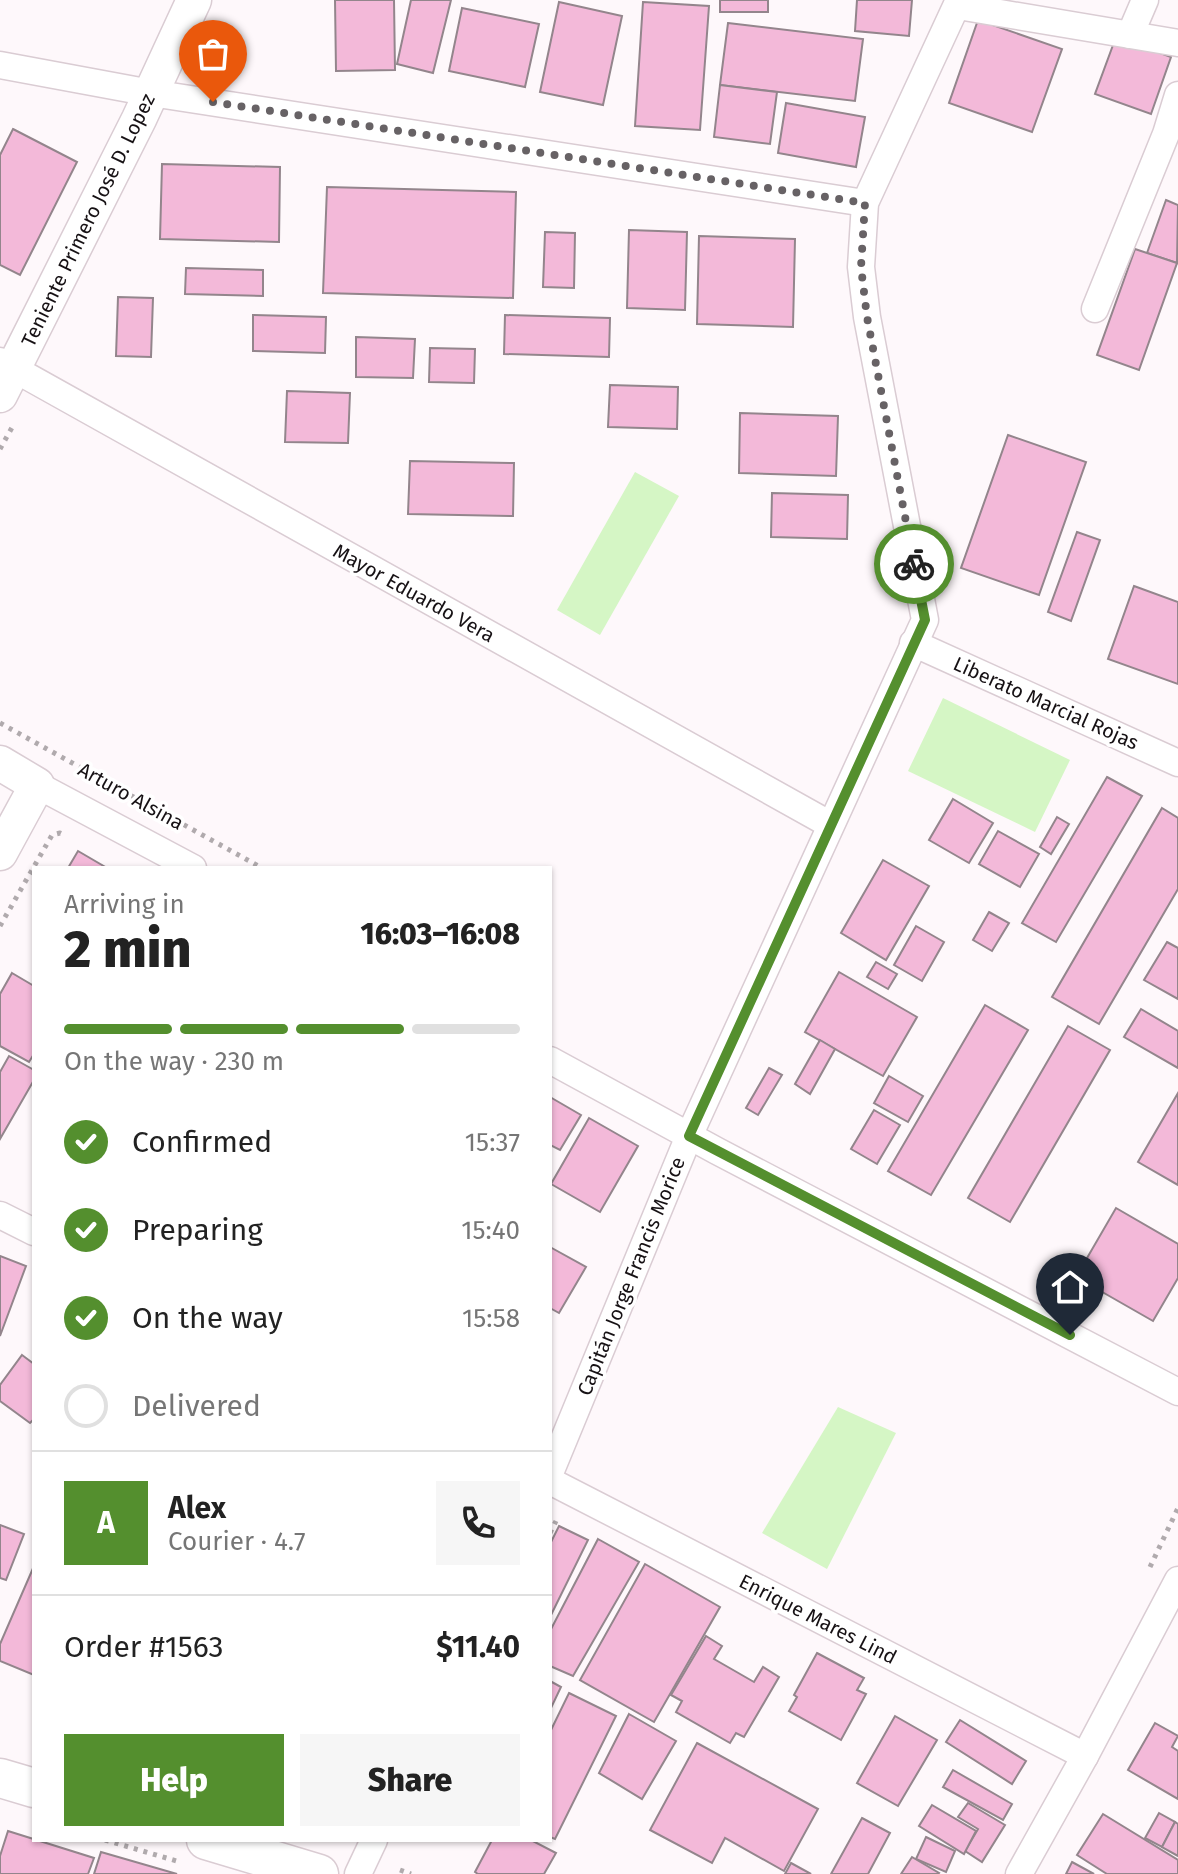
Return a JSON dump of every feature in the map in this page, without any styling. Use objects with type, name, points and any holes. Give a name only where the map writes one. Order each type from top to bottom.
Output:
[{"type":"main road","points":[[0,1778],[32,1787]]},
{"type":"main road","points":[[200,1853],[319,1874]]},
{"type":"street","name":"Teniente Primero José D. Lopez","points":[[9,385],[194,0]]},
{"type":"street","points":[[1130,35],[1145,0]]},
{"type":"street","points":[[959,3],[1178,43]]},
{"type":"street","name":"Capitán Jorge Francis Morice","points":[[552,1468],[689,1136],[829,824],[925,620],[867,317],[861,267],[865,203],[959,3]]},
{"type":"street","points":[[0,65],[151,93],[865,203]]},
{"type":"street","points":[[1095,309],[1172,137],[1178,95]]},
{"type":"street","name":"Mayor Eduardo Vera","points":[[9,385],[829,824]]},
{"type":"street","name":"Liberato Marcial Rojas","points":[[913,643],[1178,763]]},
{"type":"street","name":"Arturo Alsina","points":[[0,763],[189,866]]},
{"type":"street","points":[[0,853],[37,785]]},
{"type":"street","points":[[552,1061],[1178,1392]]},
{"type":"street","points":[[0,1215],[32,1231]]},
{"type":"street","name":"Enrique Mares Lind","points":[[552,1482],[1085,1756]]},
{"type":"street","points":[[1019,1874],[1178,1580]]},
{"type":"street","points":[[358,1874],[373,1842]]},
{"type":"path","points":[[0,449],[9,385]]},
{"type":"path","name":"Arturo Alsina","points":[[0,723],[89,776],[258,866]]},
{"type":"path","points":[[34,866],[52,835],[60,833],[74,840]]},
{"type":"path","points":[[0,926],[32,870]]},
{"type":"path","points":[[120,1842],[200,1853]]},
{"type":"path","points":[[400,1872],[411,1874]]},
{"type":"green space","points":[[635,472],[679,496],[600,635],[557,610]]},
{"type":"green space","points":[[943,698],[1070,760],[1035,832],[908,771]]},
{"type":"green space","points":[[838,1407],[896,1433],[827,1569],[762,1533]]},
{"type":"building","points":[[335,0],[394,0],[395,70],[336,71]]},
{"type":"building","points":[[411,0],[451,0],[433,73],[397,64]]},
{"type":"building","points":[[720,0],[768,0],[768,12],[720,12]]},
{"type":"building","points":[[857,0],[912,0],[909,36],[855,31]]},
{"type":"building","points":[[559,2],[622,16],[603,105],[540,92]]},
{"type":"building","points":[[643,2],[709,6],[700,130],[635,126]]},
{"type":"building","points":[[462,8],[539,24],[525,87],[449,71]]},
{"type":"building","points":[[978,20],[1062,49],[1032,132],[949,103]]},
{"type":"building","points":[[728,23],[863,39],[855,101],[720,85]]},
{"type":"building","points":[[1116,37],[1171,57],[1151,114],[1095,94]]},
{"type":"building","points":[[720,85],[777,92],[770,144],[714,137]]},
{"type":"building","points":[[786,103],[865,117],[856,167],[778,153]]},
{"type":"building","points":[[13,129],[77,162],[20,275],[0,265],[0,155]]},
{"type":"building","points":[[162,164],[280,167],[279,242],[160,239]]},
{"type":"building","points":[[327,187],[516,192],[513,298],[323,293]]},
{"type":"building","points":[[1166,200],[1178,205],[1177,263],[1147,253]]},
{"type":"building","points":[[629,230],[687,232],[685,310],[627,308]]},
{"type":"building","points":[[545,232],[575,233],[574,288],[543,287]]},
{"type":"building","points":[[699,236],[795,239],[793,327],[697,324]]},
{"type":"building","points":[[1135,249],[1177,263],[1139,370],[1097,355]]},
{"type":"building","points":[[186,268],[263,270],[263,296],[185,294]]},
{"type":"building","points":[[118,297],[153,298],[151,357],[116,356]]},
{"type":"building","points":[[253,315],[326,317],[325,353],[253,351]]},
{"type":"building","points":[[505,315],[610,318],[609,357],[504,354]]},
{"type":"building","points":[[356,337],[415,339],[413,378],[356,377]]},
{"type":"building","points":[[430,348],[475,349],[474,383],[429,382]]},
{"type":"building","points":[[610,385],[678,387],[677,429],[608,427]]},
{"type":"building","points":[[287,391],[350,393],[348,443],[285,442]]},
{"type":"building","points":[[740,413],[838,416],[836,476],[739,473]]},
{"type":"building","points":[[1008,435],[1086,462],[1039,595],[961,568]]},
{"type":"building","points":[[410,461],[514,463],[513,516],[408,514]]},
{"type":"building","points":[[772,493],[848,495],[847,539],[771,537]]},
{"type":"building","points":[[1077,532],[1100,540],[1071,621],[1048,612]]},
{"type":"building","points":[[1134,586],[1178,602],[1178,684],[1108,659]]},
{"type":"building","points":[[1107,777],[1142,796],[1056,942],[1022,923]]},
{"type":"building","points":[[953,799],[993,823],[969,863],[929,840]]},
{"type":"building","points":[[1162,808],[1178,818],[1178,889],[1099,1024],[1052,997]]},
{"type":"building","points":[[1057,817],[1069,824],[1051,854],[1040,847]]},
{"type":"building","points":[[998,831],[1039,854],[1020,887],[979,864]]},
{"type":"building","points":[[78,851],[104,866],[69,866]]},
{"type":"building","points":[[883,860],[929,886],[886,960],[841,933]]},
{"type":"building","points":[[989,912],[1009,923],[992,951],[973,940]]},
{"type":"building","points":[[916,926],[944,942],[922,981],[894,965]]},
{"type":"building","points":[[1167,942],[1178,948],[1178,999],[1144,980]]},
{"type":"building","points":[[876,962],[897,974],[888,989],[867,977]]},
{"type":"building","points":[[839,972],[917,1017],[883,1076],[805,1032]]},
{"type":"building","points":[[12,973],[32,985],[32,1057],[29,1062],[0,1046],[0,994]]},
{"type":"building","points":[[985,1005],[1028,1030],[931,1195],[888,1171]]},
{"type":"building","points":[[1141,1009],[1178,1031],[1178,1068],[1124,1037]]},
{"type":"building","points":[[1068,1026],[1110,1050],[1010,1222],[968,1198]]},
{"type":"building","points":[[820,1040],[835,1049],[810,1094],[795,1084]]},
{"type":"building","points":[[9,1056],[32,1069],[32,1083],[0,1139],[0,1072]]},
{"type":"building","points":[[769,1068],[782,1075],[758,1115],[746,1108]]},
{"type":"building","points":[[889,1076],[923,1096],[908,1122],[874,1103]]},
{"type":"building","points":[[1178,1093],[1178,1185],[1138,1162]]},
{"type":"building","points":[[552,1098],[581,1115],[560,1150],[552,1146]]},
{"type":"building","points":[[874,1110],[900,1125],[877,1164],[851,1149]]},
{"type":"building","points":[[589,1118],[638,1146],[600,1212],[552,1182]]},
{"type":"building","points":[[1116,1208],[1178,1244],[1178,1278],[1153,1321],[1076,1277]]},
{"type":"building","points":[[552,1248],[586,1267],[559,1313],[552,1309]]},
{"type":"building","points":[[0,1256],[26,1266],[0,1336]]},
{"type":"building","points":[[22,1355],[32,1362],[30,1423],[0,1401],[0,1385]]},
{"type":"building","points":[[0,1525],[24,1534],[6,1580],[0,1578]]},
{"type":"building","points":[[559,1526],[588,1540],[552,1613],[552,1540]]},
{"type":"building","points":[[598,1539],[639,1562],[573,1676],[552,1667],[552,1627]]},
{"type":"building","points":[[645,1564],[720,1607],[654,1722],[580,1680]]},
{"type":"building","points":[[32,1571],[32,1674],[0,1661],[0,1644]]},
{"type":"building","points":[[706,1636],[722,1646],[714,1659],[754,1682],[763,1667],[779,1677],[744,1737],[736,1733],[730,1743],[676,1712],[682,1701],[671,1695]]},
{"type":"building","points":[[817,1653],[864,1678],[857,1690],[866,1694],[841,1740],[789,1711],[797,1697],[794,1695]]},
{"type":"building","points":[[552,1682],[561,1687],[552,1706]]},
{"type":"building","points":[[569,1693],[616,1716],[555,1839],[552,1838],[552,1728]]},
{"type":"building","points":[[629,1714],[676,1741],[642,1799],[599,1773]]},
{"type":"building","points":[[895,1716],[937,1740],[898,1806],[857,1783]]},
{"type":"building","points":[[960,1720],[1026,1761],[1012,1784],[946,1742]]},
{"type":"building","points":[[1155,1723],[1178,1736],[1172,1747],[1178,1751],[1178,1799],[1128,1770]]},
{"type":"building","points":[[697,1743],[818,1809],[784,1871],[725,1838],[712,1863],[650,1830]]},
{"type":"building","points":[[953,1770],[1012,1804],[1003,1820],[943,1787]]},
{"type":"building","points":[[968,1803],[1005,1825],[982,1862],[965,1851],[978,1829],[958,1817]]},
{"type":"building","points":[[932,1805],[976,1831],[964,1854],[919,1826]]},
{"type":"building","points":[[1159,1813],[1175,1822],[1162,1847],[1145,1838]]},
{"type":"building","points":[[1103,1814],[1178,1860],[1178,1874],[1107,1874],[1077,1855]]},
{"type":"building","points":[[862,1818],[890,1833],[868,1874],[831,1874]]},
{"type":"building","points":[[1175,1822],[1178,1824],[1178,1856],[1162,1847]]},
{"type":"building","points":[[8,1831],[32,1839],[32,1842],[43,1842],[94,1858],[88,1874],[0,1874],[0,1856]]},
{"type":"building","points":[[926,1837],[955,1851],[946,1872],[916,1859]]},
{"type":"building","points":[[491,1842],[535,1842],[556,1853],[544,1874],[475,1872]]},
{"type":"building","points":[[101,1852],[177,1874],[94,1874]]},
{"type":"building","points":[[912,1857],[939,1873],[901,1874]]},
{"type":"building","points":[[1072,1862],[1094,1874],[1066,1874]]},
{"type":"building","points":[[791,1863],[811,1874],[785,1874]]},
{"type":"way so far","points":[[213,102],[865,203],[861,267],[867,317],[914,564]]},
{"type":"route","points":[[914,564],[925,620],[829,824],[689,1136],[1070,1335]]}]
